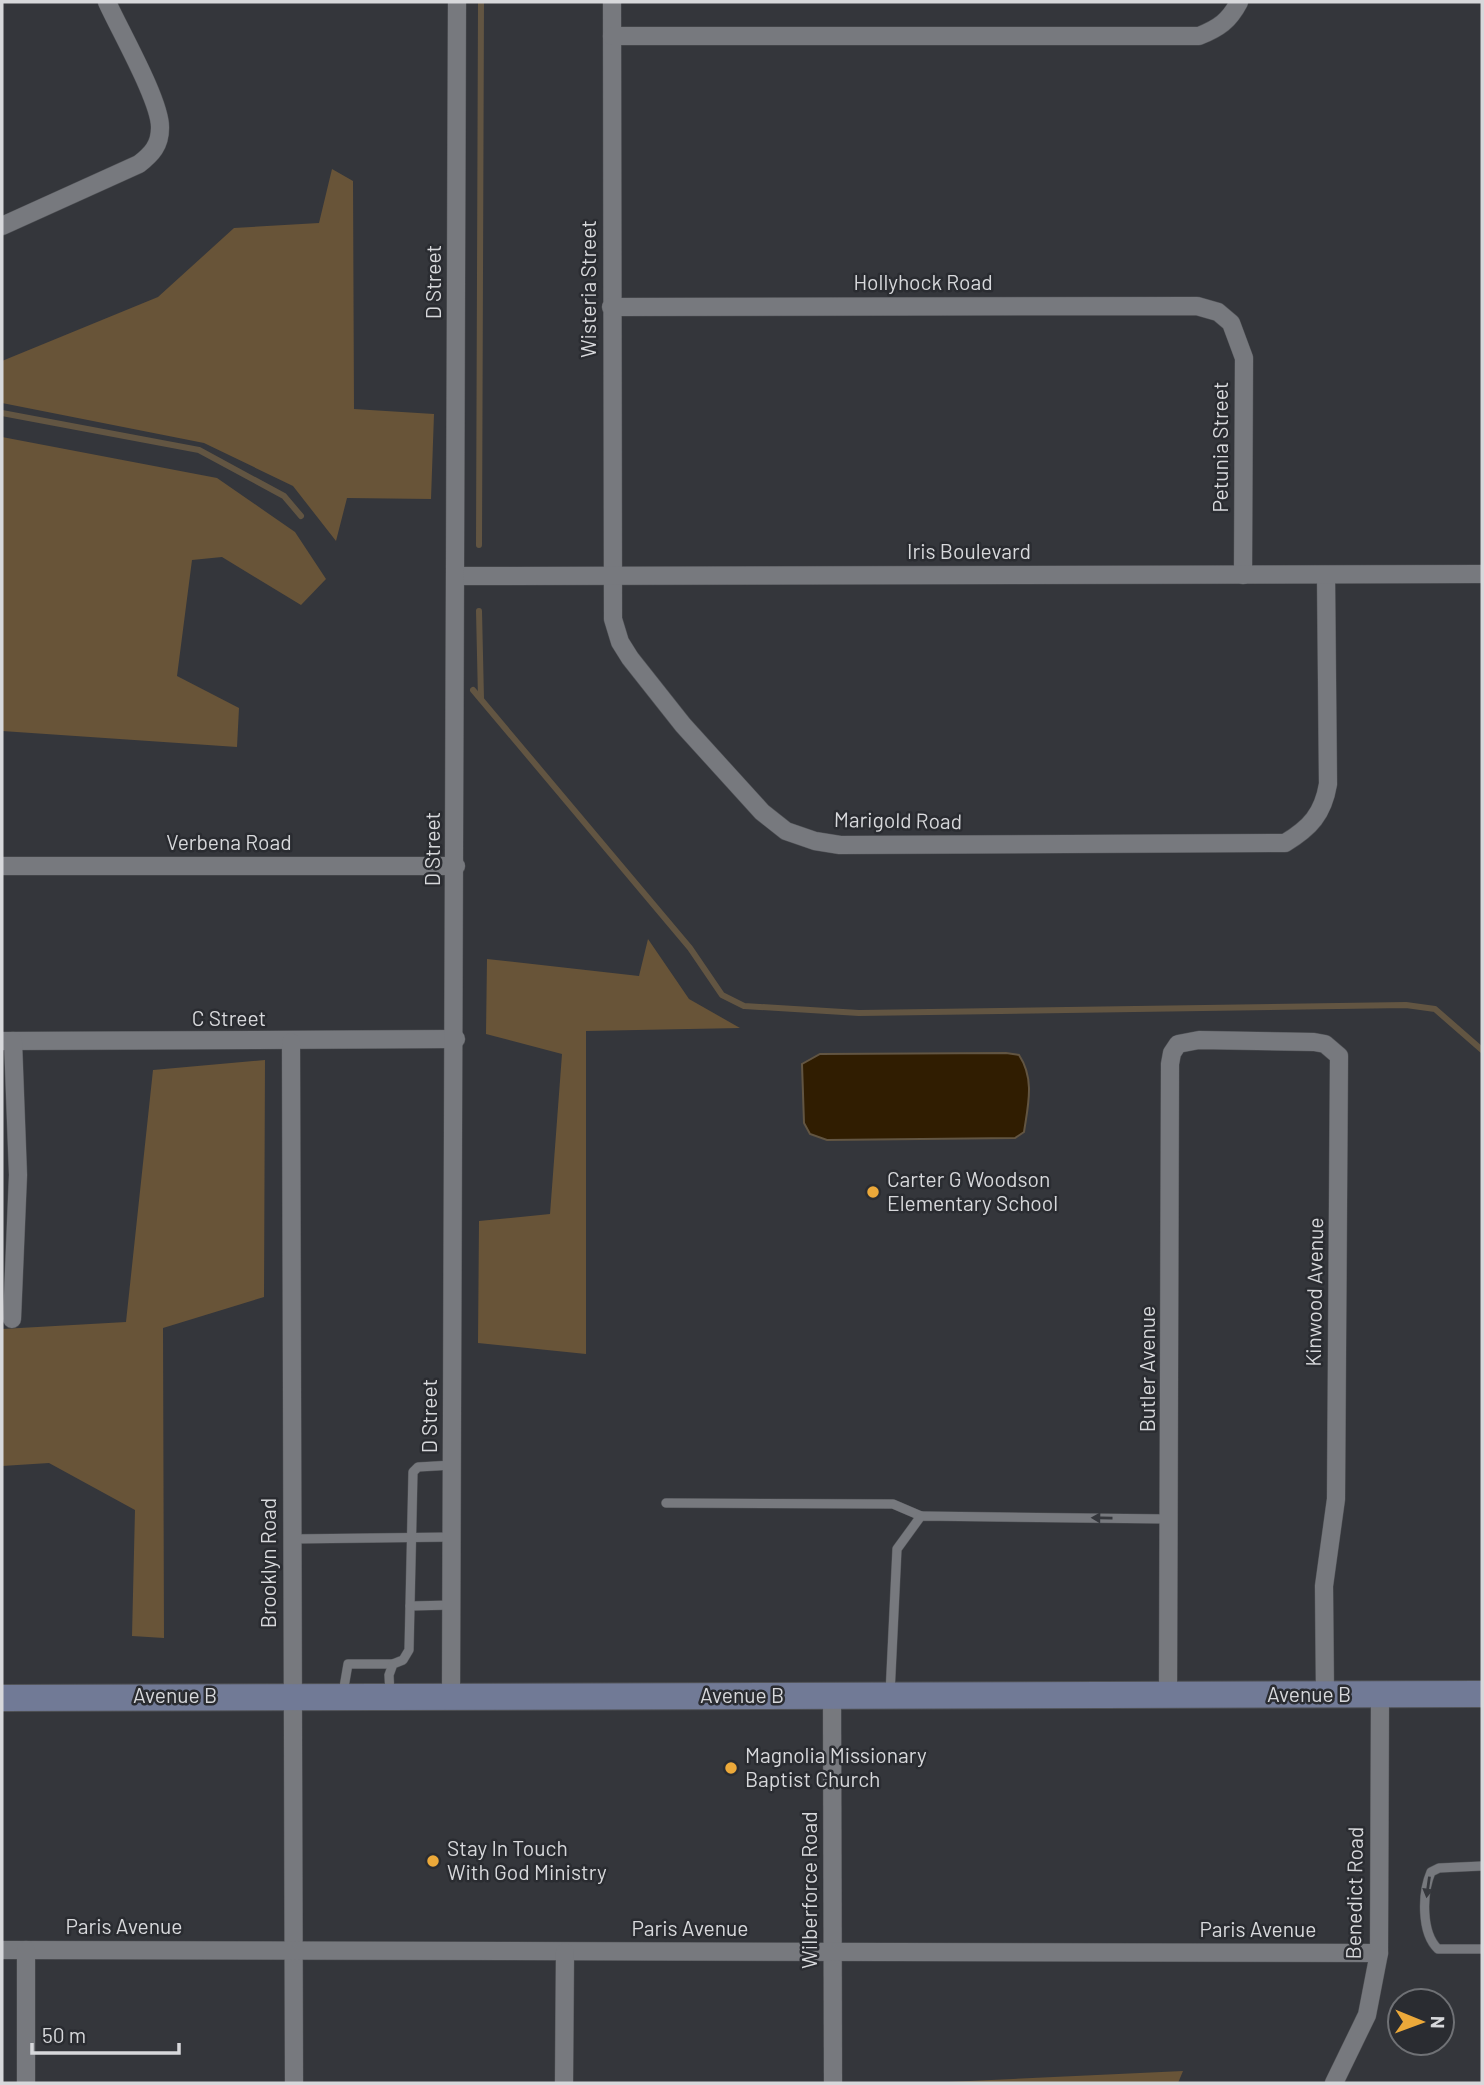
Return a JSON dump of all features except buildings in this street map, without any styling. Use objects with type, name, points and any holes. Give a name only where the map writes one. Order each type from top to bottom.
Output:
[{"type":"main road","name":"Avenue B","points":[[2,1698],[1482,1694]]},
{"type":"street","points":[[2,226],[139,164],[151,155],[158,143],[158,113],[107,2]]},
{"type":"street","name":"D Street","points":[[451,1696],[456,1039],[457,2]]},
{"type":"street","name":"Wisteria Street","points":[[611,576],[612,2]]},
{"type":"street","points":[[612,36],[1199,36],[1217,29],[1235,9]]},
{"type":"street","name":"Hollyhock Road","points":[[611,307],[1197,306],[1218,312],[1231,323]]},
{"type":"street","name":"Petunia Street","points":[[1231,323],[1244,358],[1243,575]]},
{"type":"street","name":"Iris Boulevard","points":[[457,576],[1482,574]]},
{"type":"street","name":"Marigold Road","points":[[611,576],[613,620],[620,642],[683,725],[762,811],[786,831],[815,841],[840,845],[1284,843],[1306,830],[1320,814],[1328,784],[1326,575]]},
{"type":"street","name":"Verbena Road","points":[[2,866],[456,866]]},
{"type":"street","name":"C Street","points":[[8,1041],[291,1042],[456,1039]]},
{"type":"street","name":"Kinwood Avenue","points":[[1178,1044],[1199,1040],[1314,1042],[1325,1044],[1339,1056],[1336,1499],[1324,1586],[1325,1695]]},
{"type":"street","points":[[8,1041],[18,1175],[12,1319]]},
{"type":"street","name":"Brooklyn Road","points":[[291,1042],[294,2083]]},
{"type":"street","name":"Butler Avenue","points":[[1168,1696],[1171,1519],[1170,1064],[1178,1044]]},
{"type":"street","name":"Benedict Road","points":[[1334,2083],[1367,2015],[1379,1953],[1380,1694]]},
{"type":"street","name":"Wilberforce Road","points":[[832,1696],[833,2083]]},
{"type":"street","name":"Paris Avenue","points":[[2,1950],[1379,1953]]},
{"type":"street","points":[[26,1950],[26,2083]]},
{"type":"street","points":[[564,2083],[565,1952]]},
{"type":"lane","points":[[342,1696],[348,1664],[393,1664],[403,1660],[410,1650],[413,1472],[418,1467],[453,1465]]},
{"type":"lane","points":[[666,1503],[893,1504],[921,1516],[1171,1519]]},
{"type":"lane","points":[[890,1696],[897,1549],[921,1516]]},
{"type":"lane","points":[[291,1539],[453,1537]]},
{"type":"lane","points":[[410,1606],[452,1605]]},
{"type":"lane","points":[[390,1696],[389,1675],[393,1664]]},
{"type":"lane","points":[[1482,1866],[1438,1868],[1431,1872],[1426,1884],[1427,1935],[1431,1942],[1438,1949],[1482,1949]]},
{"type":"shaded area","points":[[332,169],[353,181],[354,409],[434,414],[431,499],[347,498],[336,541],[293,486],[204,443],[2,403],[2,361],[158,297],[234,228],[319,223]]},
{"type":"shaded area","points":[[2,437],[217,478],[295,532],[326,579],[301,605],[222,557],[192,560],[177,676],[239,708],[237,747],[2,731]]},
{"type":"shaded area","points":[[648,939],[689,999],[740,1028],[586,1031],[586,1354],[478,1343],[479,1221],[550,1214],[562,1054],[486,1034],[487,959],[639,976]]},
{"type":"shaded area","points":[[820,1054],[1019,1055],[1029,1083],[1024,1132],[1015,1138],[827,1140],[810,1134],[804,1123],[802,1064]]},
{"type":"shaded area","points":[[265,1060],[264,1297],[163,1328],[164,1638],[132,1636],[135,1510],[49,1463],[2,1466],[2,1329],[126,1322],[153,1070]]},
{"type":"shaded area","points":[[1183,2071],[1178,2083],[948,2083],[948,2082]]},
{"type":"waterway","points":[[479,545],[481,2]]},
{"type":"waterway","points":[[2,413],[199,450],[284,496],[301,516]]},
{"type":"waterway","points":[[479,611],[481,699]]},
{"type":"waterway","points":[[473,690],[690,948],[722,995],[744,1006],[859,1013],[1406,1005],[1435,1009],[1482,1050]]},
{"type":"place","name":"Carter G Woodson Elementary School","points":[[873,1192]]},
{"type":"place","name":"Magnolia Missionary Baptist Church","points":[[731,1768]]},
{"type":"place","name":"Stay In Touch With God Ministry","points":[[433,1861]]}]
